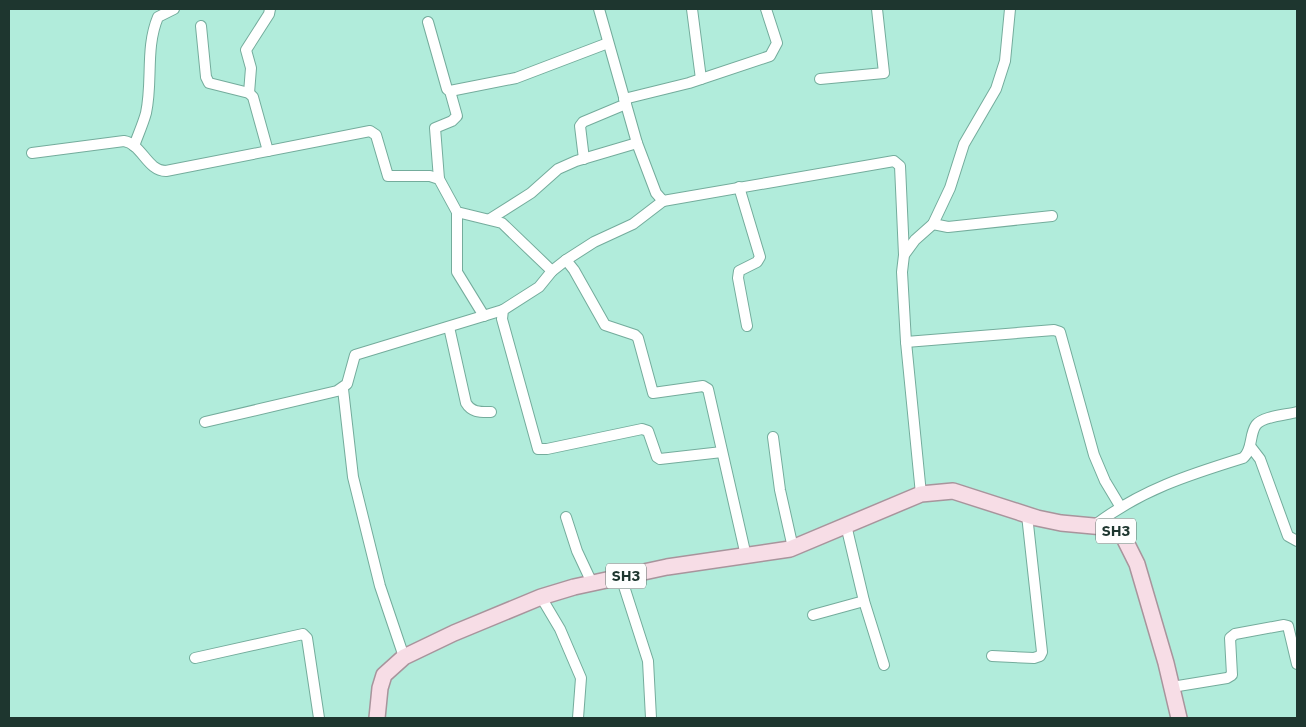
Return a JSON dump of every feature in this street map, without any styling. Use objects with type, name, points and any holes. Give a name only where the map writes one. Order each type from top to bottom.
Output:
[{"type":"main road","name":"SH3","points":[[377,718],[380,688],[384,675],[404,656],[541,597],[592,583],[694,562],[771,553],[794,548],[921,494],[954,491],[1027,515],[1055,522],[1095,525],[1118,532],[1132,551],[1172,687],[1179,718]]},
{"type":"street","points":[[134,146],[146,112],[151,39],[154,25],[158,17],[174,9]]},
{"type":"street","points":[[249,93],[251,68],[246,50],[270,14],[270,9]]},
{"type":"street","points":[[599,9],[637,143],[656,193],[663,201]]},
{"type":"street","points":[[692,9],[701,79]]},
{"type":"street","points":[[584,159],[580,126],[583,122],[625,102],[770,56],[777,43],[766,9]]},
{"type":"street","points":[[820,79],[884,72],[877,9]]},
{"type":"street","points":[[904,255],[915,240],[933,224],[950,188],[964,144],[996,88],[1005,61],[1011,9]]},
{"type":"street","points":[[428,22],[456,116],[452,121],[435,128],[439,180],[457,212],[457,272],[484,316]]},
{"type":"street","points":[[201,26],[206,77],[210,83],[249,93],[254,97],[268,151]]},
{"type":"street","points":[[450,91],[516,78],[608,42]]},
{"type":"street","points":[[32,153],[124,142],[134,146],[160,171],[370,131],[376,135],[388,176],[430,176],[439,180]]},
{"type":"street","points":[[490,219],[531,193],[558,169],[637,143]]},
{"type":"street","points":[[205,422],[343,389],[347,384],[354,355],[503,310],[538,287],[552,271],[566,260],[594,242],[633,224],[663,201],[739,186],[898,162],[900,166],[904,255],[902,272],[906,342],[921,494]]},
{"type":"street","points":[[739,186],[760,257],[758,262],[739,271],[738,278],[747,326]]},
{"type":"street","points":[[457,212],[502,223],[552,271]]},
{"type":"street","points":[[933,224],[948,227],[1052,216]]},
{"type":"street","points":[[566,260],[574,270],[605,325],[635,335],[638,338],[653,393],[703,386],[708,389],[746,556]]},
{"type":"street","points":[[503,310],[502,319],[538,449],[547,449],[642,429],[648,431],[657,457],[660,459],[722,452]]},
{"type":"street","points":[[449,327],[466,403],[477,412],[491,412]]},
{"type":"street","points":[[906,342],[1054,330],[1060,332],[1094,455],[1105,480],[1120,506]]},
{"type":"street","points":[[343,389],[353,477],[380,586],[404,656]]},
{"type":"street","points":[[1095,525],[1120,506],[1147,491],[1243,458],[1248,452],[1255,426],[1260,422],[1297,412]]},
{"type":"street","points":[[772,437],[780,490],[794,548]]},
{"type":"street","points":[[1250,446],[1260,459],[1288,536],[1297,541]]},
{"type":"street","points":[[992,656],[1034,658],[1040,656],[1042,652],[1027,515]]},
{"type":"street","points":[[566,517],[577,551],[592,583]]},
{"type":"street","points":[[846,525],[864,601],[884,665]]},
{"type":"street","points":[[620,577],[648,661],[651,718]]},
{"type":"street","points":[[541,597],[560,629],[581,678],[578,718]]},
{"type":"street","points":[[813,616],[864,601]]},
{"type":"street","points":[[1172,687],[1227,678],[1232,675],[1230,638],[1235,634],[1284,624],[1288,626],[1297,664]]},
{"type":"street","points":[[195,658],[303,634],[307,638],[319,718]]}]
